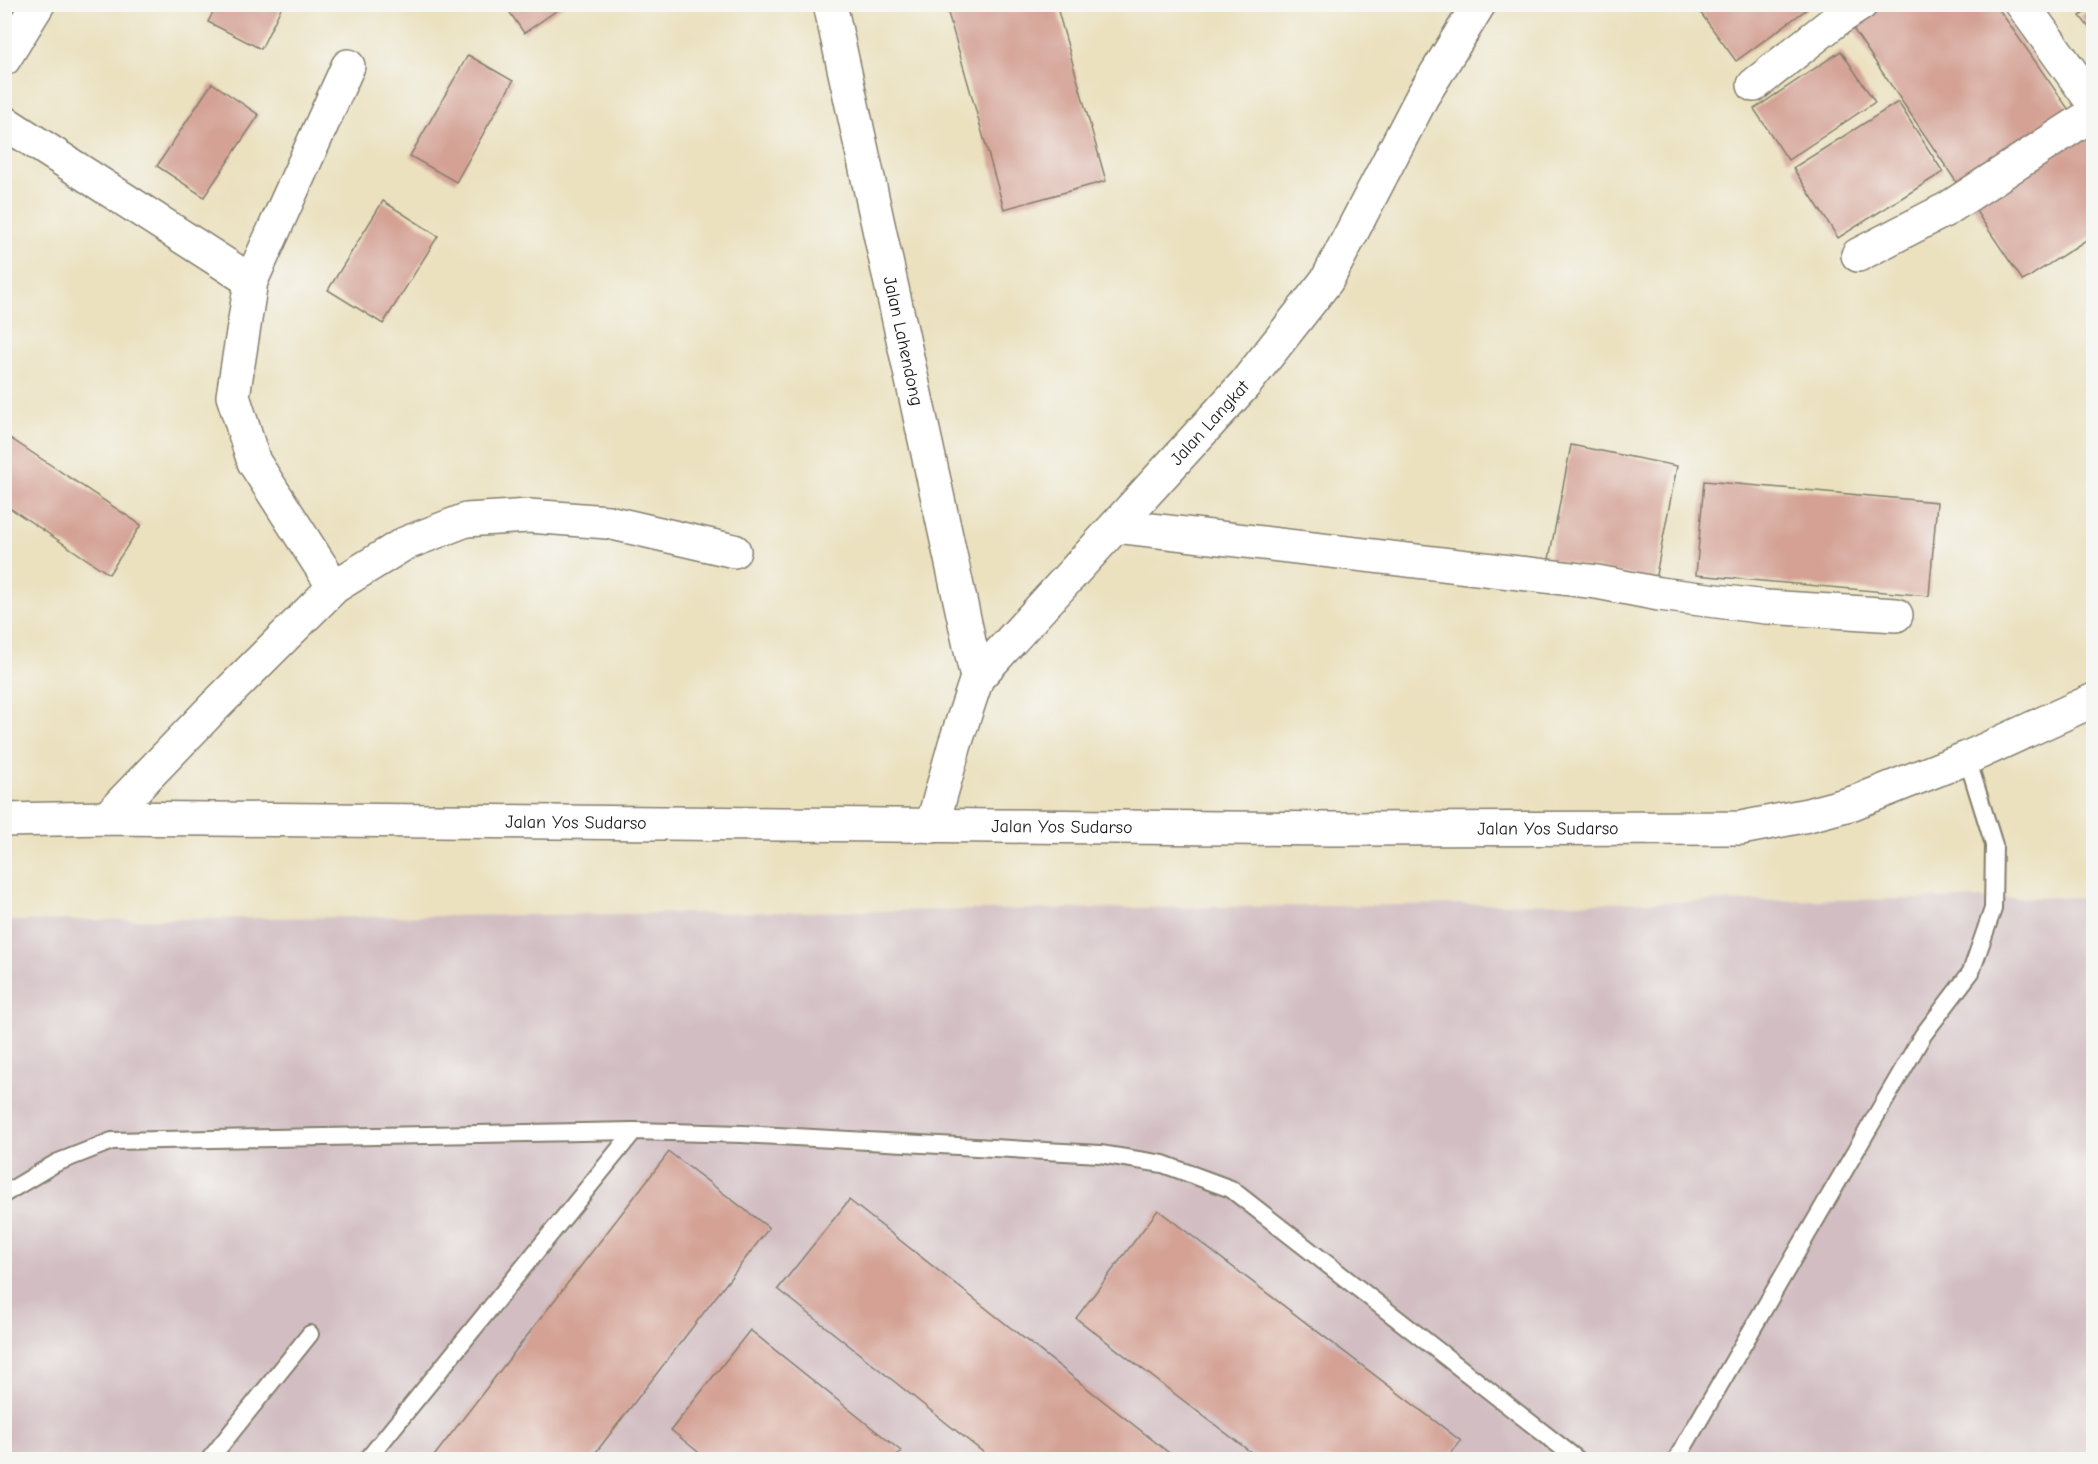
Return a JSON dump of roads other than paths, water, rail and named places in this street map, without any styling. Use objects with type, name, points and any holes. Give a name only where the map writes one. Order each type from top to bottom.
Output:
[{"type":"street","points":[[4,59],[38,4]]},
{"type":"street","name":"Jalan Lahendong","points":[[830,4],[977,678]]},
{"type":"street","name":"Jalan Langkat","points":[[932,826],[955,744],[977,678],[1245,384],[1327,280],[1422,97],[1479,4]]},
{"type":"street","points":[[1754,85],[1835,21],[1861,4]]},
{"type":"street","points":[[2022,4],[2094,104]]},
{"type":"street","points":[[334,586],[254,462],[233,396],[251,281],[348,66]]},
{"type":"street","points":[[1858,255],[1947,209],[2094,113]]},
{"type":"street","points":[[4,122],[251,281]]},
{"type":"street","points":[[107,818],[334,586],[404,544],[466,520],[529,516],[608,522],[734,551]]},
{"type":"street","points":[[1116,526],[1597,582],[1659,594],[1766,607],[1896,615]]},
{"type":"street","name":"Jalan Yos Sudarso","points":[[4,820],[107,818],[1334,829],[1741,828],[1808,815],[1853,803],[1967,758],[2094,700]]},
{"type":"lane","points":[[1676,1460],[1923,1035],[1971,972],[1993,909],[1994,845],[1967,758]]},
{"type":"lane","points":[[367,1460],[634,1131]]},
{"type":"lane","points":[[4,1194],[56,1163],[112,1141],[634,1131],[742,1134],[1100,1154],[1163,1164],[1231,1189],[1578,1460]]},
{"type":"lane","points":[[209,1460],[310,1334]]}]
